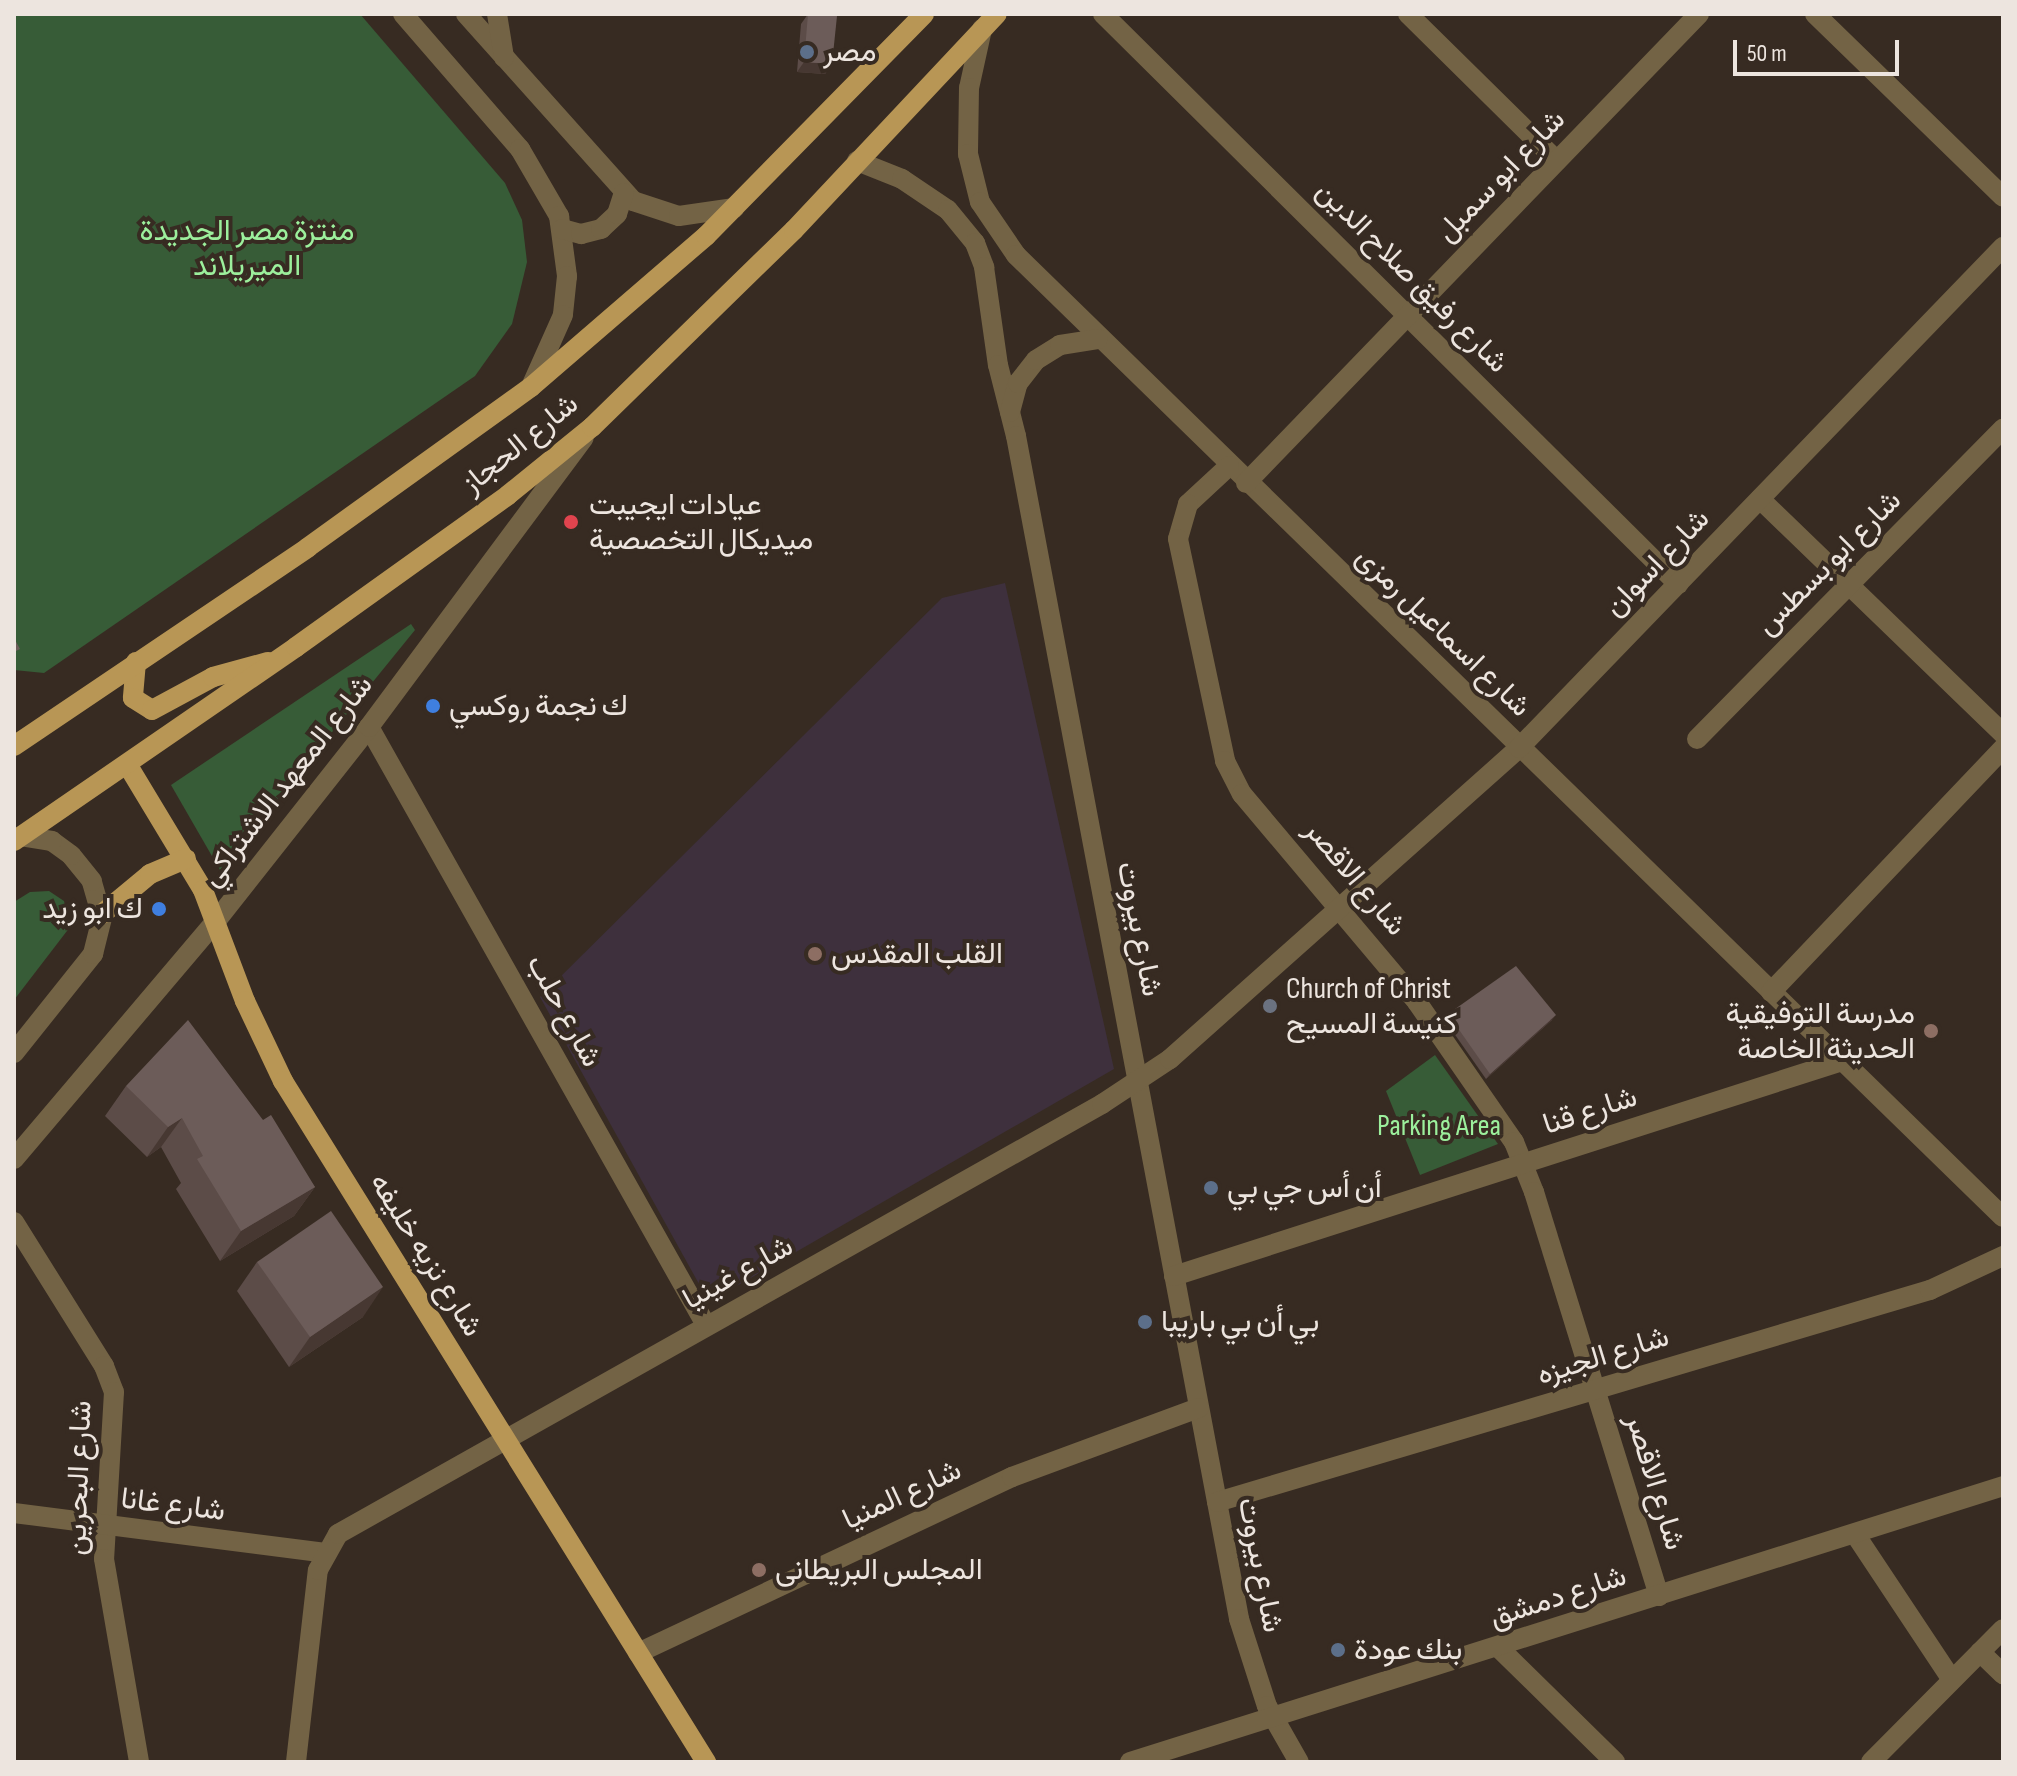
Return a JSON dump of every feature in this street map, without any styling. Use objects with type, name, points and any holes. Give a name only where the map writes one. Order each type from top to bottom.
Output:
[{"type":"main road","name":"شارع الحجاز","points":[[14,746],[465,438],[621,315],[734,208],[924,14]]},
{"type":"main road","name":"شارع الحجاز","points":[[18,838],[275,662],[508,495],[592,427],[662,364],[989,21]]},
{"type":"main road","points":[[136,662],[133,698],[152,710],[213,677],[275,662]]},
{"type":"main road","name":"شارع نزيه خليفه","points":[[127,764],[186,859],[216,921],[248,1010],[283,1081],[706,1762]]},
{"type":"main road","points":[[102,914],[150,874],[186,859]]},
{"type":"street","points":[[403,14],[532,164],[562,229],[567,276],[563,315],[531,387]]},
{"type":"street","points":[[466,14],[624,193],[645,208],[679,216],[734,208]]},
{"type":"street","points":[[497,14],[504,57]]},
{"type":"street","name":"شارع رفيق صلاح الدين","points":[[1103,14],[1678,584]]},
{"type":"street","points":[[1408,14],[1557,161]]},
{"type":"street","name":"شارع ابو سمبل","points":[[1246,483],[1699,14]]},
{"type":"street","points":[[1815,14],[2003,197]]},
{"type":"street","name":"شارع اسماعيل رمزى","points":[[989,21],[969,88],[966,137],[980,202],[1016,255],[1098,339],[2003,1217]]},
{"type":"street","name":"شارع بيروت","points":[[857,161],[927,194],[975,243],[987,279],[998,365],[1010,412],[1242,1633],[1273,1719],[1299,1762]]},
{"type":"street","points":[[562,229],[581,234],[601,229],[617,214],[624,193]]},
{"type":"street","name":"شارع اسوان","points":[[1340,905],[1519,748],[2003,249]]},
{"type":"street","points":[[1010,412],[1018,383],[1036,360],[1060,345],[1098,339]]},
{"type":"street","name":"شارع المعهد الاشتراكي","points":[[14,1159],[216,921],[369,727],[592,427]]},
{"type":"street","name":"شارع ابو بسطس","points":[[1697,739],[2003,429]]},
{"type":"street","name":"شارع الاقصر","points":[[1229,466],[1188,504],[1178,530],[1217,738],[1242,794],[1340,905],[1472,1076],[1524,1164],[1659,1596]]},
{"type":"street","points":[[1760,499],[2003,734]]},
{"type":"street","name":"شارع حلب","points":[[369,727],[706,1325]]},
{"type":"street","points":[[1771,992],[2003,748]]},
{"type":"street","points":[[14,1053],[93,954],[102,914],[92,881],[71,855],[52,841],[18,838]]},
{"type":"street","name":"شارع غينيا","points":[[296,1762],[317,1580],[325,1553],[350,1525],[1137,1082],[1186,1046],[1340,905]]},
{"type":"street","name":"شارع قنا","points":[[1174,1276],[1842,1061]]},
{"type":"street","name":"شارع البحرين","points":[[14,1222],[112,1386],[116,1421],[104,1527],[107,1580],[139,1762]]},
{"type":"street","name":"شارع الجيزه","points":[[1217,1502],[1930,1290],[2003,1256]]},
{"type":"street","name":"شارع المنيا","points":[[638,1653],[1012,1477],[1199,1408]]},
{"type":"street","points":[[1994,1489],[2003,1503]]},
{"type":"street","name":"شارع دمشق","points":[[1130,1762],[1499,1648],[1994,1489]]},
{"type":"street","name":"شارع غانا","points":[[14,1513],[104,1527],[325,1553]]},
{"type":"street","points":[[1855,1534],[1952,1680]]},
{"type":"street","points":[[1871,1762],[2003,1629]]},
{"type":"street","points":[[1499,1648],[1615,1762]]},
{"type":"street","points":[[1980,1652],[2003,1674]]},
{"type":"shaded area","points":[[1005,583],[1114,1069],[709,1302],[540,997],[942,598]]},
{"type":"green space","name":"منتزة مصر الجديدة الميريلاند","points":[[14,14],[360,14],[505,183],[522,220],[527,262],[512,324],[475,376],[44,673],[14,670]]},
{"type":"green space","points":[[411,624],[415,630],[220,870],[171,785]]},
{"type":"green space","points":[[49,891],[64,901],[70,927],[14,1000],[14,902],[30,892]]},
{"type":"green space","name":"Parking Area","points":[[1435,1055],[1498,1144],[1420,1175],[1386,1091]]},
{"type":"building","points":[[808,14],[837,16],[832,64],[804,62]]},
{"type":"building","points":[[14,638],[20,649],[14,652]]},
{"type":"building","points":[[1516,966],[1556,1015],[1490,1074],[1448,1014]]},
{"type":"building","points":[[188,1020],[263,1120],[271,1115],[315,1187],[241,1231],[197,1159],[203,1156],[182,1118],[168,1127],[126,1086]]},
{"type":"building","points":[[331,1211],[383,1287],[310,1337],[257,1262]]},
{"type":"place","name":"مصر","points":[[807,52]]},
{"type":"place","name":"عيادات ايجيبت ميديكال التخصصية","points":[[571,522]]},
{"type":"place","name":"ك نجمة روكسي","points":[[433,706]]},
{"type":"place","name":"ك ابو زيد","points":[[159,909]]},
{"type":"place","name":"القلب المقدس","points":[[815,954]]},
{"type":"place","name":"Church of Christ كنيسة المسيح","points":[[1270,1006]]},
{"type":"place","name":"مدرسة التوفيقية الحديثة الخاصة","points":[[1931,1031]]},
{"type":"place","name":"أن أس جي بي","points":[[1211,1188]]},
{"type":"place","name":"بي أن بي باريبا","points":[[1145,1322]]},
{"type":"place","name":"المجلس البريطانى","points":[[759,1570]]},
{"type":"place","name":"بنك عودة","points":[[1338,1650]]}]
